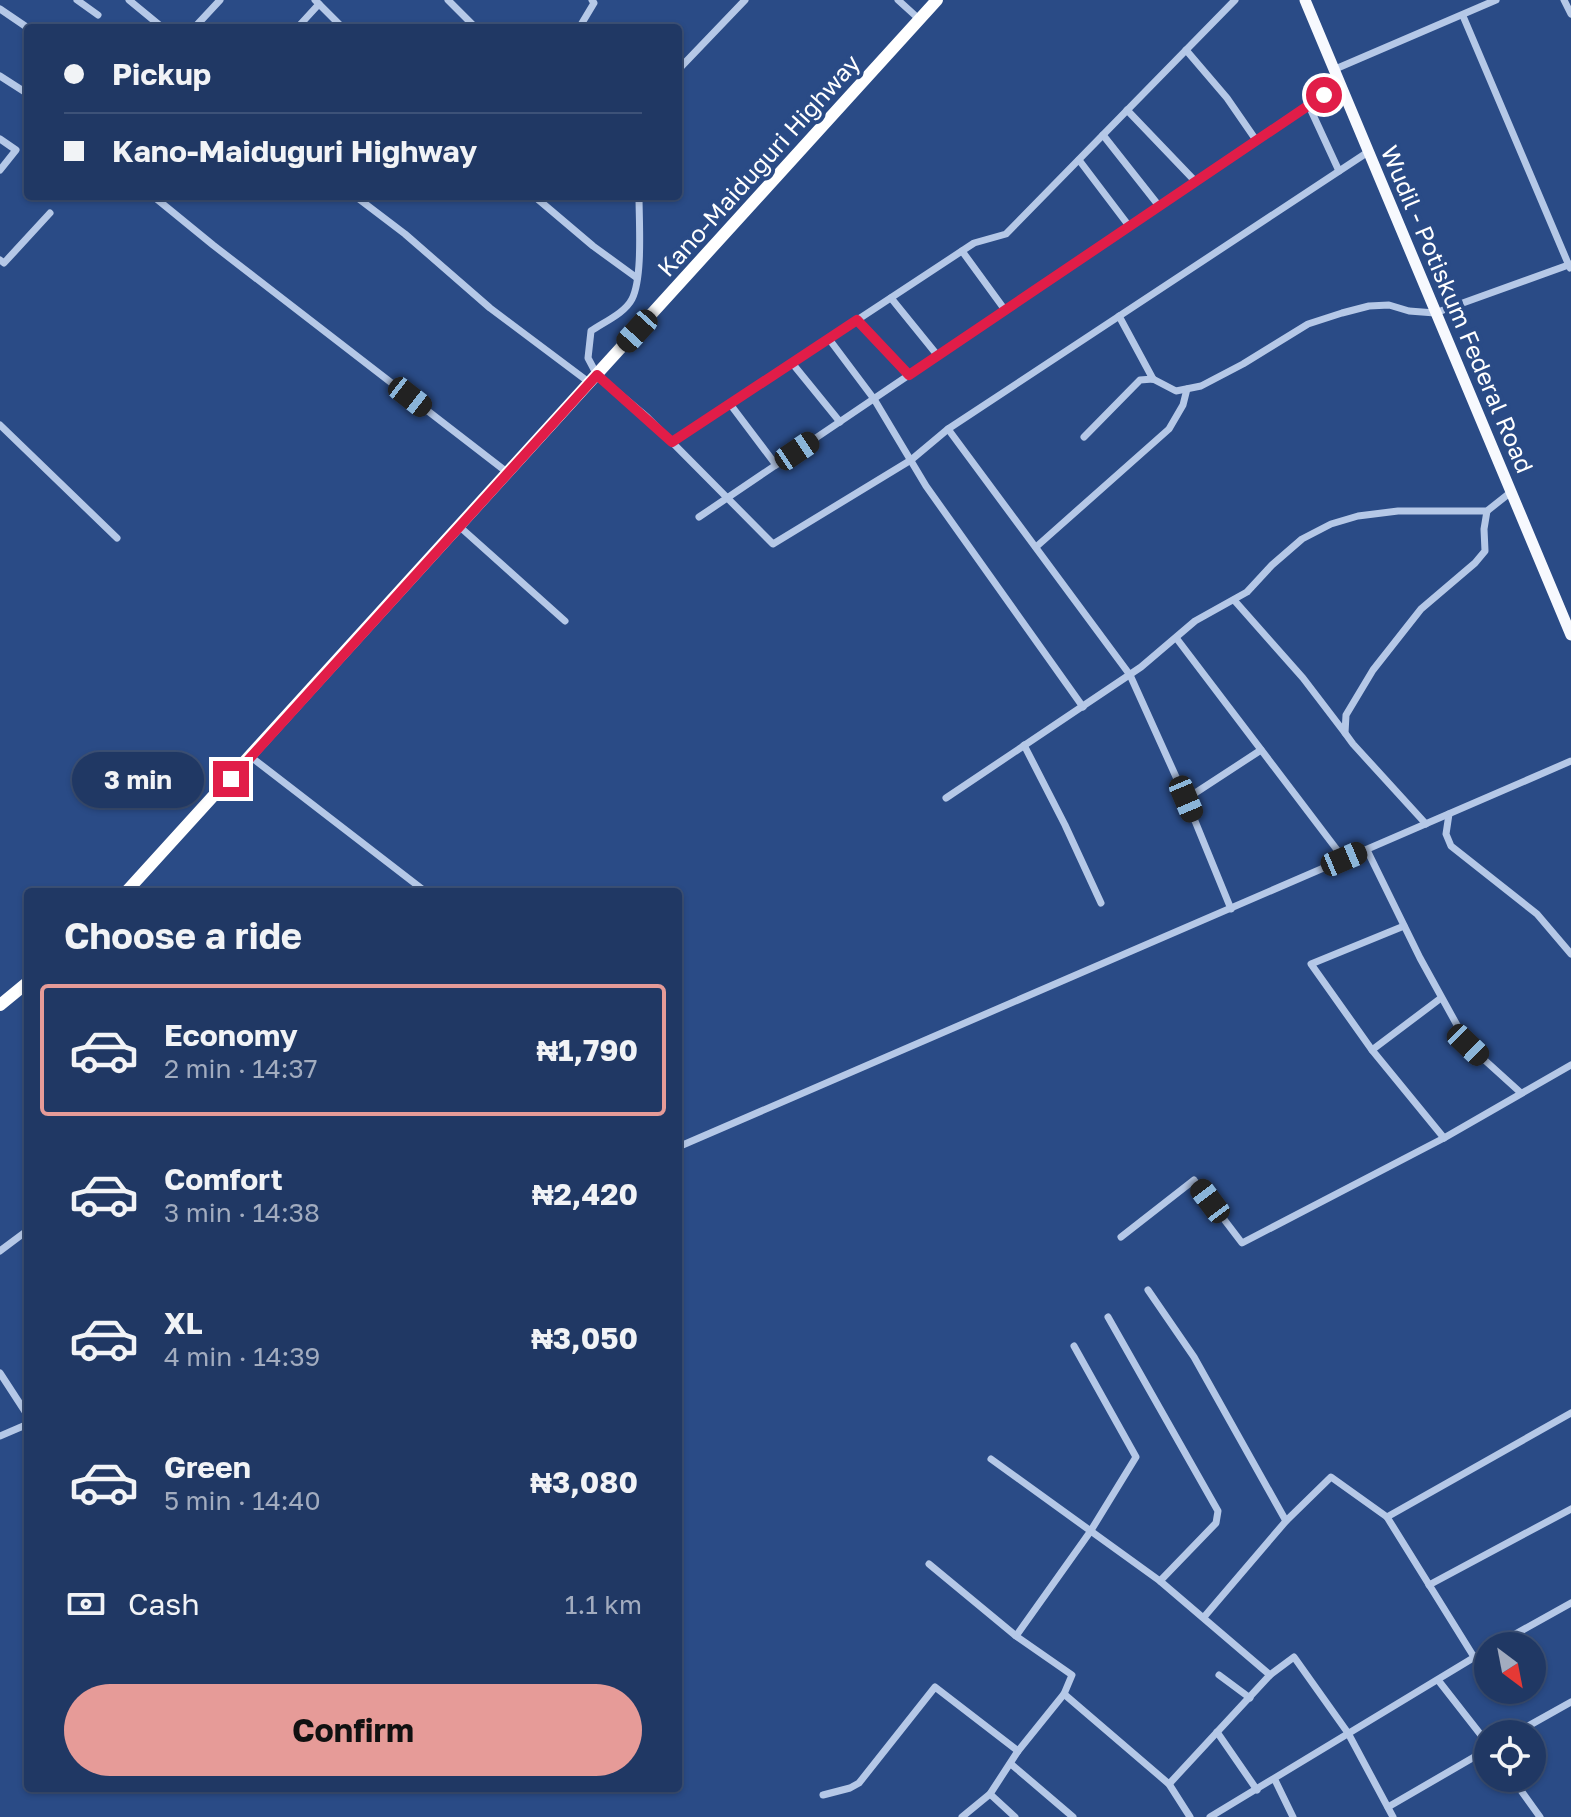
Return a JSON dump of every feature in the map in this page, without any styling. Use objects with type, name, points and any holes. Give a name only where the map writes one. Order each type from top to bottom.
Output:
[{"type":"highway","name":"Kano-Maiduguri Highway","points":[[130,888],[937,0]]},
{"type":"highway","points":[[0,1005],[24,985]]},
{"type":"main road","name":"Wudil - Potiskum Federal Road","points":[[1305,0],[1571,635]]},
{"type":"street","points":[[77,0],[98,15]]},
{"type":"street","points":[[129,0],[158,24]]},
{"type":"street","points":[[198,24],[220,0]]},
{"type":"street","points":[[448,0],[472,24]]},
{"type":"street","points":[[581,24],[594,3],[592,0]]},
{"type":"street","points":[[682,66],[745,0]]},
{"type":"street","points":[[898,0],[919,19]]},
{"type":"street","points":[[672,442],[974,243],[1006,234],[1235,0]]},
{"type":"street","points":[[1333,70],[1496,0]]},
{"type":"street","points":[[1564,0],[1571,14]]},
{"type":"street","points":[[300,24],[317,2],[339,24]]},
{"type":"street","points":[[0,9],[24,25]]},
{"type":"street","points":[[1084,437],[1140,380],[1153,379],[1176,391],[1201,386],[1308,324],[1369,306],[1389,305],[1409,311],[1435,313],[1570,266],[1463,16]]},
{"type":"street","points":[[1186,50],[1227,98],[1256,140]]},
{"type":"street","points":[[0,76],[24,91]]},
{"type":"street","points":[[699,517],[1339,84]]},
{"type":"street","points":[[1309,106],[1339,171]]},
{"type":"street","points":[[1127,110],[1195,181]]},
{"type":"street","points":[[1103,135],[1159,206]]},
{"type":"street","points":[[0,139],[16,150],[0,170]]},
{"type":"street","points":[[363,200],[490,308],[594,379],[672,442],[773,544],[911,460],[948,429],[1368,152]]},
{"type":"street","points":[[1079,160],[1129,226]]},
{"type":"street","points":[[158,200],[508,473]]},
{"type":"street","points":[[541,200],[593,246],[637,278]]},
{"type":"street","points":[[594,379],[588,358],[589,335],[633,298],[637,278],[639,200]]},
{"type":"street","points":[[0,260],[4,263],[50,213]]},
{"type":"street","points":[[962,251],[1005,310]]},
{"type":"street","points":[[891,298],[938,356]]},
{"type":"street","points":[[1119,316],[1153,379]]},
{"type":"street","points":[[857,320],[909,375]]},
{"type":"street","points":[[829,339],[874,399],[926,486],[1083,707]]},
{"type":"street","points":[[792,363],[840,422]]},
{"type":"street","points":[[1036,547],[1169,429],[1183,405],[1187,389]]},
{"type":"street","points":[[730,404],[776,465]]},
{"type":"street","points":[[0,425],[117,538]]},
{"type":"street","points":[[948,429],[1130,675],[1231,909]]},
{"type":"street","points":[[946,798],[1130,675],[1195,621],[1234,600],[1260,581],[1272,565],[1302,539],[1331,524],[1358,516],[1398,511],[1487,511],[1511,492]]},
{"type":"street","points":[[1345,733],[1346,715],[1373,670],[1421,609],[1485,551],[1487,511]]},
{"type":"street","points":[[460,527],[565,621]]},
{"type":"street","points":[[1234,600],[1426,824]]},
{"type":"street","points":[[1177,639],[1344,859]]},
{"type":"street","points":[[1024,745],[1101,903]]},
{"type":"street","points":[[1186,799],[1261,750]]},
{"type":"street","points":[[251,757],[416,888]]},
{"type":"street","points":[[682,1145],[1571,761]]},
{"type":"street","points":[[1449,814],[1446,834],[1451,846],[1537,914],[1571,954]]},
{"type":"street","points":[[1367,850],[1468,1045],[1521,1093]]},
{"type":"street","points":[[1404,926],[1311,964],[1372,1050],[1444,1138]]},
{"type":"street","points":[[1372,1050],[1441,998]]},
{"type":"street","points":[[1121,1237],[1194,1180],[1242,1243],[1444,1138],[1571,1065]]},
{"type":"street","points":[[0,1251],[24,1233]]},
{"type":"street","points":[[1148,1290],[1194,1357],[1286,1521]]},
{"type":"street","points":[[1108,1317],[1218,1511],[1216,1523],[1160,1581]]},
{"type":"street","points":[[1016,1636],[1090,1532],[1136,1457],[1074,1346]]},
{"type":"street","points":[[0,1373],[24,1410]]},
{"type":"street","points":[[1387,1517],[1571,1413]]},
{"type":"street","points":[[0,1436],[24,1426]]},
{"type":"street","points":[[991,1459],[1160,1581],[1270,1675]]},
{"type":"street","points":[[1204,1617],[1286,1521],[1331,1477],[1387,1517],[1474,1657],[1210,1817]]},
{"type":"street","points":[[1429,1585],[1571,1509]]},
{"type":"street","points":[[929,1564],[1016,1636],[1072,1675],[1064,1694],[1018,1751],[990,1794],[962,1817]]},
{"type":"street","points":[[1519,1632],[1571,1603]]},
{"type":"street","points":[[1169,1784],[1270,1675],[1294,1657],[1348,1733],[1393,1817]]},
{"type":"street","points":[[1219,1675],[1250,1698]]},
{"type":"street","points":[[1438,1680],[1474,1728]]},
{"type":"street","points":[[823,1795],[859,1783],[935,1687],[1018,1751]]},
{"type":"street","points":[[1064,1694],[1169,1784],[1190,1817]]},
{"type":"street","points":[[1539,1720],[1571,1702]]},
{"type":"street","points":[[1217,1732],[1257,1790]]},
{"type":"street","points":[[1388,1807],[1474,1755]]},
{"type":"street","points":[[1011,1764],[1073,1817]]},
{"type":"street","points":[[1275,1780],[1293,1817]]},
{"type":"street","points":[[1522,1792],[1540,1817]]},
{"type":"street","points":[[990,1794],[1015,1817]]},
{"type":"route","points":[[231,779],[597,375],[672,442],[857,320],[909,375],[1324,95]]}]
